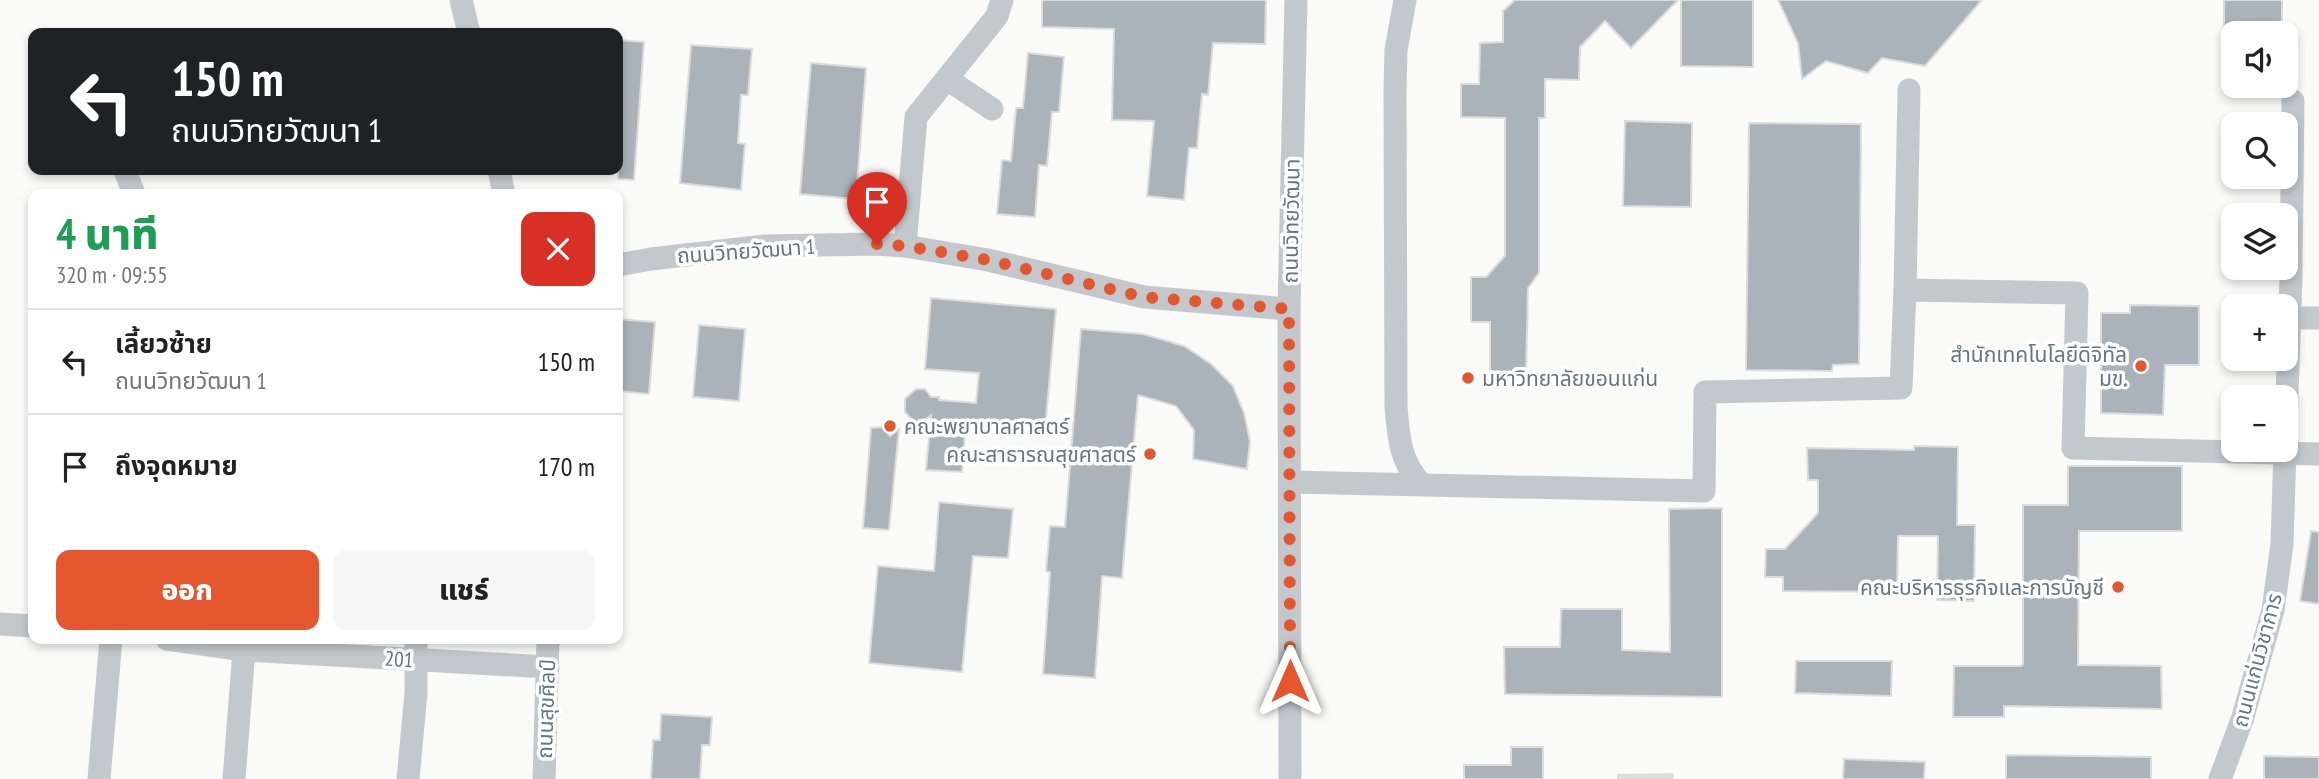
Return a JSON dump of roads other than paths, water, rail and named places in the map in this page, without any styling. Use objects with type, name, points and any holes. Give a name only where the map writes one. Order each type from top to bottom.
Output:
[{"type":"street","points":[[461,0],[468,28]]},
{"type":"street","points":[[905,246],[916,117],[998,16],[1002,0]]},
{"type":"street","name":"ถนนวิทยวัฒนา","points":[[1290,779],[1289,309],[1296,0]]},
{"type":"street","points":[[1405,0],[1396,50],[1395,90],[1396,407],[1399,442],[1407,468],[1420,483]]},
{"type":"street","points":[[947,79],[992,109]]},
{"type":"street","points":[[1290,482],[1704,491],[1705,392],[1901,388],[1906,290],[1909,90]]},
{"type":"street","points":[[2289,294],[2293,101]]},
{"type":"street","name":"ถนนวิทยวัฒนา 1","points":[[623,264],[765,246],[877,244],[988,260],[1144,297],[1289,309]]},
{"type":"street","points":[[1906,290],[2077,293],[2073,448],[2221,451]]},
{"type":"street","points":[[2298,318],[2319,318]]},
{"type":"street","points":[[2298,453],[2319,454]]},
{"type":"street","name":"ถนนแก่นวิชาการ","points":[[2220,779],[2239,728],[2273,610],[2282,544],[2285,462]]},
{"type":"street","points":[[0,624],[28,626]]},
{"type":"street","points":[[99,779],[111,644]]},
{"type":"street","name":"ถนนสุขศิลป์","points":[[544,779],[548,644]]},
{"type":"street","points":[[234,779],[240,645]]},
{"type":"street","name":"201","points":[[240,645],[416,650],[548,667]]},
{"type":"street","points":[[408,779],[416,692],[416,650]]},
{"type":"place","name":"สำนักเทคโนโลยีดิจิทัล มข.","points":[[2141,366]]},
{"type":"place","name":"มหาวิทยาลัยขอนแก่น","points":[[1468,378]]},
{"type":"place","name":"คณะพยาบาลศาสตร์","points":[[890,426]]},
{"type":"place","name":"คณะสาธารณสุขศาสตร์","points":[[1150,454]]},
{"type":"place","name":"คณะบริหารธุรกิจและการบัญชี","points":[[2118,587]]}]
